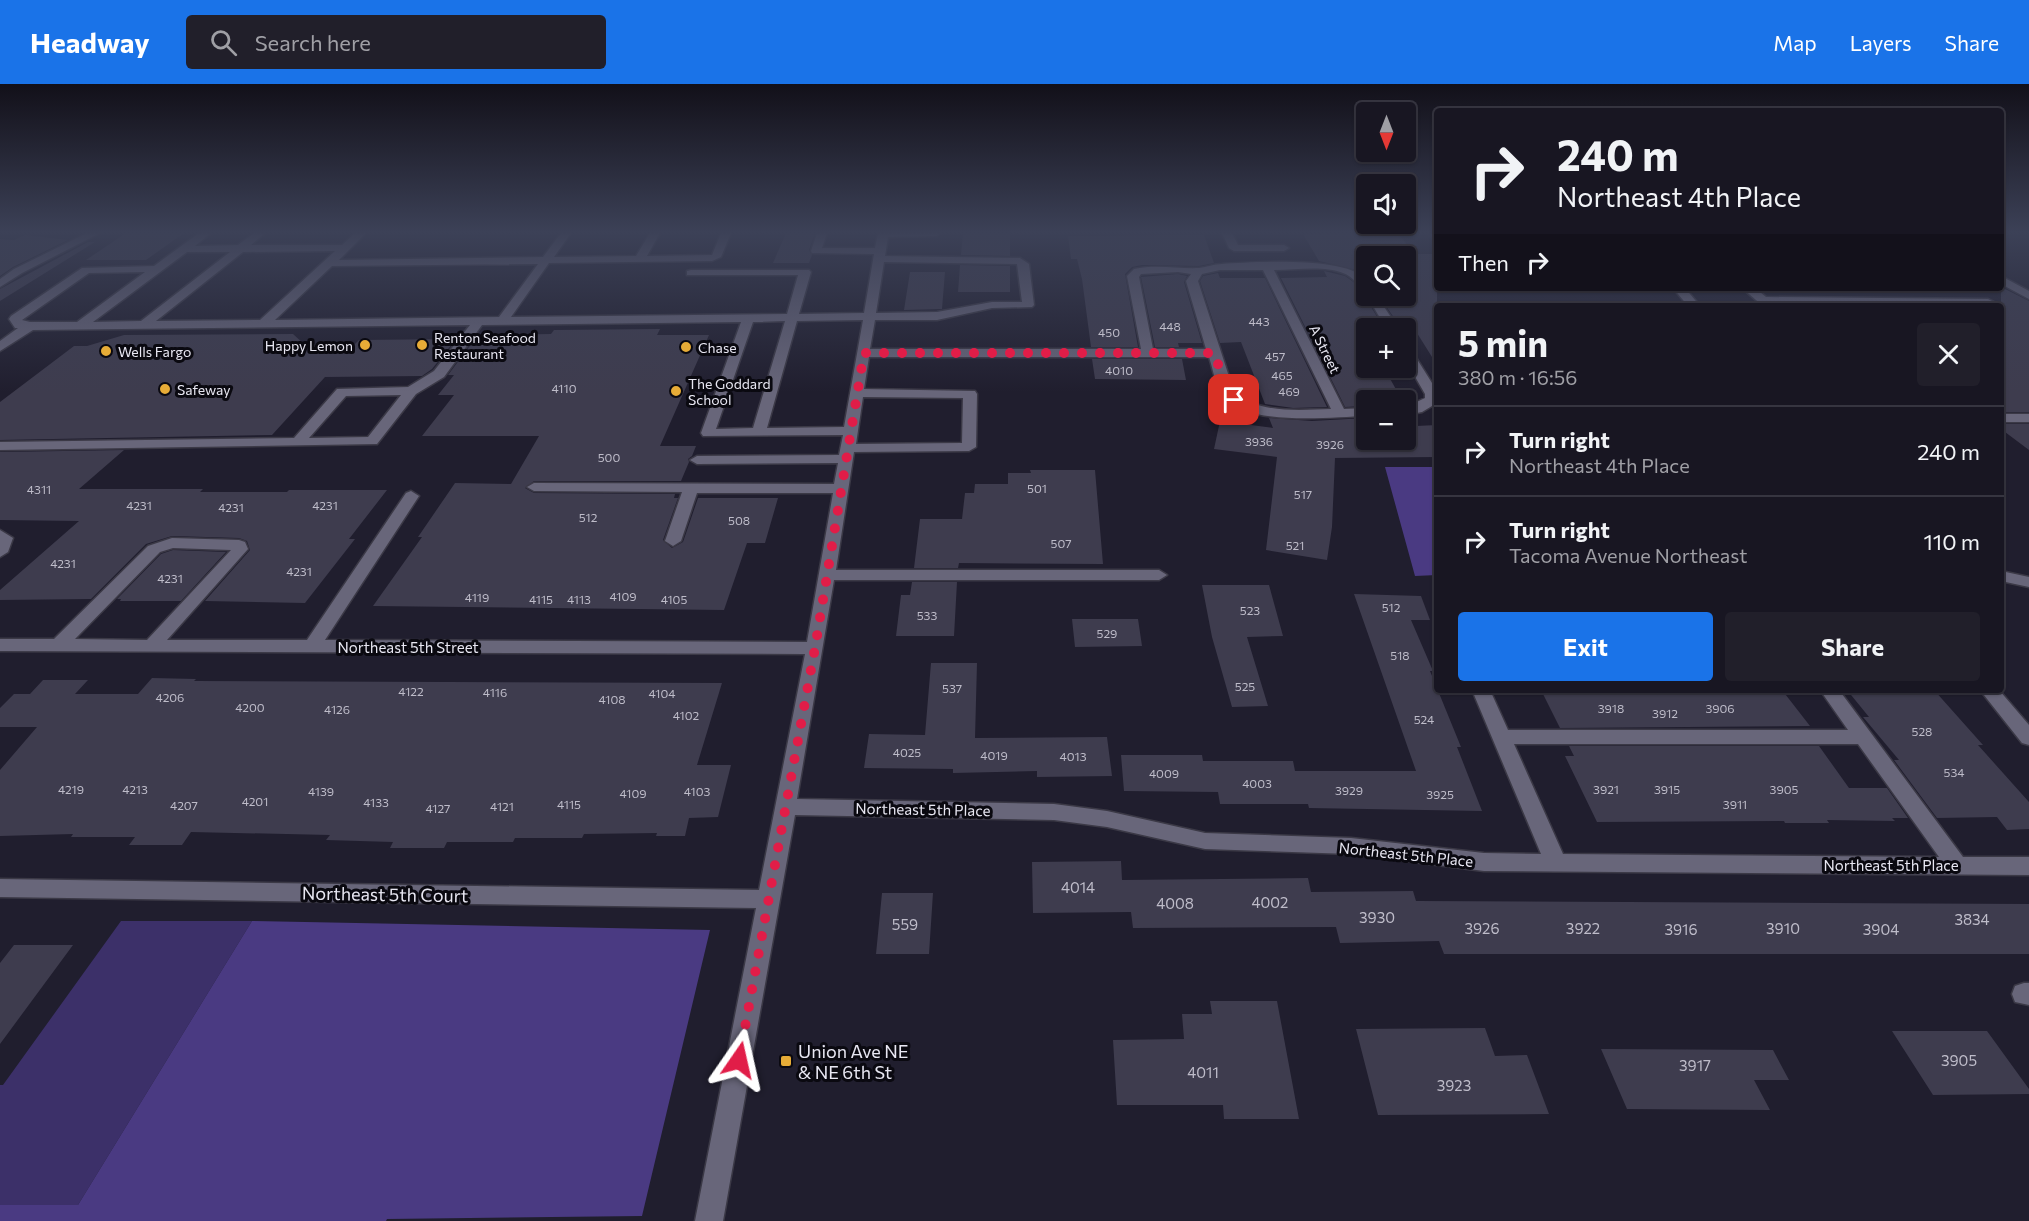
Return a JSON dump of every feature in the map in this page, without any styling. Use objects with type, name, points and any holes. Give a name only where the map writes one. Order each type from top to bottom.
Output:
[{"type":"street","points":[[63,286],[15,319],[19,325],[937,316],[992,305],[1028,305],[1026,286]]},
{"type":"street","points":[[79,326],[133,286]]},
{"type":"street","points":[[144,325],[193,286]]},
{"type":"street","points":[[263,324],[304,286]]},
{"type":"street","points":[[502,321],[530,286]]},
{"type":"street","points":[[759,432],[801,286]]},
{"type":"street","points":[[709,1221],[815,648],[875,286]]},
{"type":"street","points":[[1135,286],[1148,353]]},
{"type":"street","points":[[1194,286],[1229,395],[1244,405],[1275,413],[1356,412]]},
{"type":"street","name":"A Street","points":[[1278,286],[1339,412]]},
{"type":"street","points":[[2013,286],[2029,296]]},
{"type":"street","points":[[1682,291],[1692,303]]},
{"type":"street","points":[[1752,291],[1767,303],[1810,301],[1988,302]]},
{"type":"street","points":[[1798,291],[1810,301]]},
{"type":"street","points":[[748,318],[708,433],[851,431]]},
{"type":"street","points":[[0,446],[372,441],[411,391],[438,374],[479,321]]},
{"type":"street","points":[[0,347],[30,326]]},
{"type":"street","points":[[864,353],[1214,353]]},
{"type":"street","points":[[1416,368],[1432,394],[1432,400],[1416,408]]},
{"type":"street","points":[[298,442],[342,392],[411,391]]},
{"type":"street","points":[[697,460],[969,447],[970,394],[857,393]]},
{"type":"street","points":[[2004,418],[2029,418]]},
{"type":"street","points":[[534,487],[841,489]]},
{"type":"street","points":[[672,541],[691,488]]},
{"type":"street","points":[[312,646],[411,496]]},
{"type":"street","points":[[0,535],[5,538],[0,552]]},
{"type":"street","points":[[59,645],[154,549],[172,543],[239,544],[240,549],[152,645]]},
{"type":"street","points":[[827,575],[1159,575]]},
{"type":"street","points":[[2004,577],[2029,582]]},
{"type":"street","name":"Northeast 5th Street","points":[[0,645],[815,648]]},
{"type":"street","points":[[1482,693],[1556,863]]},
{"type":"street","points":[[1831,693],[1958,866]]},
{"type":"street","points":[[1992,693],[2029,738]]},
{"type":"street","points":[[1501,737],[1863,737]]},
{"type":"street","name":"Northeast 5th Place","points":[[786,807],[1054,812],[1107,819],[1205,841],[1351,846],[1484,862],[2029,866]]},
{"type":"street","name":"Northeast 5th Court","points":[[0,888],[770,899]]},
{"type":"shaded area","points":[[1385,467],[1434,467],[1434,575],[1415,576]]},
{"type":"shaded area","points":[[121,921],[252,921],[78,1205],[0,1205],[0,1085],[3,1085]]},
{"type":"shaded area","points":[[252,921],[710,930],[642,1216],[387,1219],[386,1221],[0,1221],[0,1205],[78,1205]]},
{"type":"building","points":[[6,286],[24,286],[0,301],[0,289]]},
{"type":"building","points":[[908,286],[944,286],[942,309],[904,310]]},
{"type":"building","points":[[958,286],[1010,286],[1010,292],[958,292]]},
{"type":"building","points":[[1083,286],[1127,286],[1138,347],[1091,347]]},
{"type":"building","points":[[1143,286],[1185,286],[1202,343],[1178,343],[1179,347],[1155,347]]},
{"type":"building","points":[[1202,286],[1269,286],[1327,407],[1293,408],[1265,404],[1241,342],[1220,343]]},
{"type":"building","points":[[1285,286],[1356,286],[1356,306],[1370,306],[1378,318],[1356,318],[1356,378],[1390,378],[1396,390],[1356,390],[1356,406],[1345,407]]},
{"type":"building","points":[[1416,286],[1434,286],[1434,291],[1437,291],[1437,303],[1434,303],[1434,360],[1416,331],[1416,318],[1394,318],[1386,306],[1416,306]]},
{"type":"building","points":[[2004,288],[2029,301],[2029,412],[2004,412],[2004,303],[2001,303],[2001,291],[2004,291]]},
{"type":"building","points":[[660,329],[657,335],[709,335],[660,446],[696,446],[692,456],[688,459],[689,462],[681,481],[534,481],[525,488],[534,493],[675,494],[674,498],[678,498],[663,540],[672,548],[683,542],[698,498],[778,498],[765,543],[747,543],[724,610],[373,606],[422,537],[418,537],[455,483],[511,484],[539,436],[422,436],[454,395],[438,395],[454,375],[448,375],[475,339],[495,339],[498,335],[551,334],[554,330]]},
{"type":"building","name":"Safeway","points":[[293,334],[304,344],[355,344],[359,340],[456,339],[432,369],[422,376],[325,377],[272,435],[0,440],[0,402],[74,346],[87,346],[124,335]]},
{"type":"building","points":[[1092,359],[1182,359],[1186,380],[1095,379]]},
{"type":"building","points":[[1269,418],[1312,421],[1356,419],[1356,450],[1416,450],[1416,426],[1434,425],[1434,457],[1335,458],[1332,527],[1327,560],[1266,550],[1277,457],[1214,449],[1220,421],[1273,428]]},
{"type":"building","points":[[2004,424],[2029,424],[2029,450],[2004,431]]},
{"type":"building","points":[[124,450],[79,489],[203,489],[200,492],[387,490],[349,539],[355,539],[305,603],[205,601],[250,550],[247,541],[239,538],[172,536],[146,544],[91,599],[0,600],[0,590],[79,521],[0,520],[0,452]]},
{"type":"building","points":[[1030,470],[1095,470],[1103,564],[959,563],[958,568],[914,568],[920,519],[962,519],[965,493],[974,493],[975,484],[1008,484],[1008,473],[1031,473]]},
{"type":"building","points":[[173,550],[226,552],[181,601],[120,601],[121,599],[117,599],[161,554]]},
{"type":"building","points":[[912,582],[957,582],[954,636],[896,636],[901,595],[910,595]]},
{"type":"building","points":[[1202,585],[1269,585],[1283,636],[1247,637],[1268,706],[1232,707],[1212,637]]},
{"type":"building","points":[[1354,594],[1421,596],[1430,620],[1411,620],[1433,671],[1430,671],[1434,681],[1434,693],[1439,693],[1461,747],[1457,747],[1482,811],[1309,808],[1308,804],[1220,804],[1218,792],[1124,791],[1121,755],[1202,755],[1203,761],[1293,761],[1295,771],[1416,771]]},
{"type":"building","points":[[1072,619],[1138,619],[1142,646],[1075,647]]},
{"type":"building","points":[[931,663],[977,663],[975,738],[1107,737],[1112,776],[1037,777],[1037,771],[953,773],[953,769],[864,768],[869,734],[925,735]]},
{"type":"building","points":[[152,678],[196,679],[194,681],[722,683],[697,765],[731,765],[718,817],[689,818],[685,836],[656,836],[657,833],[584,834],[582,838],[515,838],[513,842],[447,842],[444,848],[390,848],[393,842],[326,840],[330,835],[191,832],[182,845],[129,845],[135,837],[71,837],[73,834],[0,836],[0,770],[37,727],[0,727],[0,708],[14,694],[30,694],[43,680],[88,680],[75,694],[138,694]]},
{"type":"building","points":[[1542,693],[1784,693],[1810,726],[1560,728]]},
{"type":"building","points":[[1849,693],[1937,693],[1983,745],[1978,745],[2029,802],[2029,829],[2007,830],[1997,817],[1937,818],[1894,760],[1899,760],[1863,717],[1869,717]]},
{"type":"building","points":[[1569,746],[1819,746],[1849,788],[1887,788],[1908,818],[1892,818],[1895,821],[1827,820],[1829,823],[1785,823],[1784,821],[1597,822],[1565,756],[1574,756]]},
{"type":"building","points":[[1121,861],[1122,880],[1308,878],[1311,892],[1413,891],[1416,901],[2029,904],[2029,954],[1444,954],[1439,941],[1340,943],[1336,927],[1133,928],[1131,912],[1033,913],[1032,862]]},
{"type":"building","points":[[882,893],[933,893],[929,954],[876,954]]},
{"type":"building","points":[[14,945],[73,945],[0,1044],[0,963]]},
{"type":"building","points":[[1210,1001],[1277,1001],[1299,1119],[1224,1119],[1223,1105],[1117,1105],[1113,1040],[1184,1039],[1182,1014],[1212,1014]]},
{"type":"building","points":[[1485,1028],[1495,1056],[1527,1055],[1549,1114],[1378,1115],[1356,1029]]},
{"type":"building","points":[[1892,1031],[1987,1031],[2029,1089],[2029,1094],[1933,1095]]},
{"type":"building","points":[[1601,1049],[1773,1050],[1789,1080],[1754,1080],[1770,1110],[1627,1109]]},
{"type":"place","name":"Happy Lemon","points":[[365,345]]},
{"type":"place","name":"Renton Seafood Restaurant","points":[[422,345]]},
{"type":"place","name":"Chase","points":[[686,347]]},
{"type":"place","name":"Wells Fargo","points":[[106,351]]},
{"type":"place","name":"Safeway","points":[[165,389]]},
{"type":"place","name":"The Goddard School","points":[[676,391]]},
{"type":"place","name":"Union Ave NE & NE 6th St","points":[[786,1061]]},
{"type":"route","points":[[739,1060],[815,648],[864,353],[1214,353],[1229,395],[1234,400]]}]
